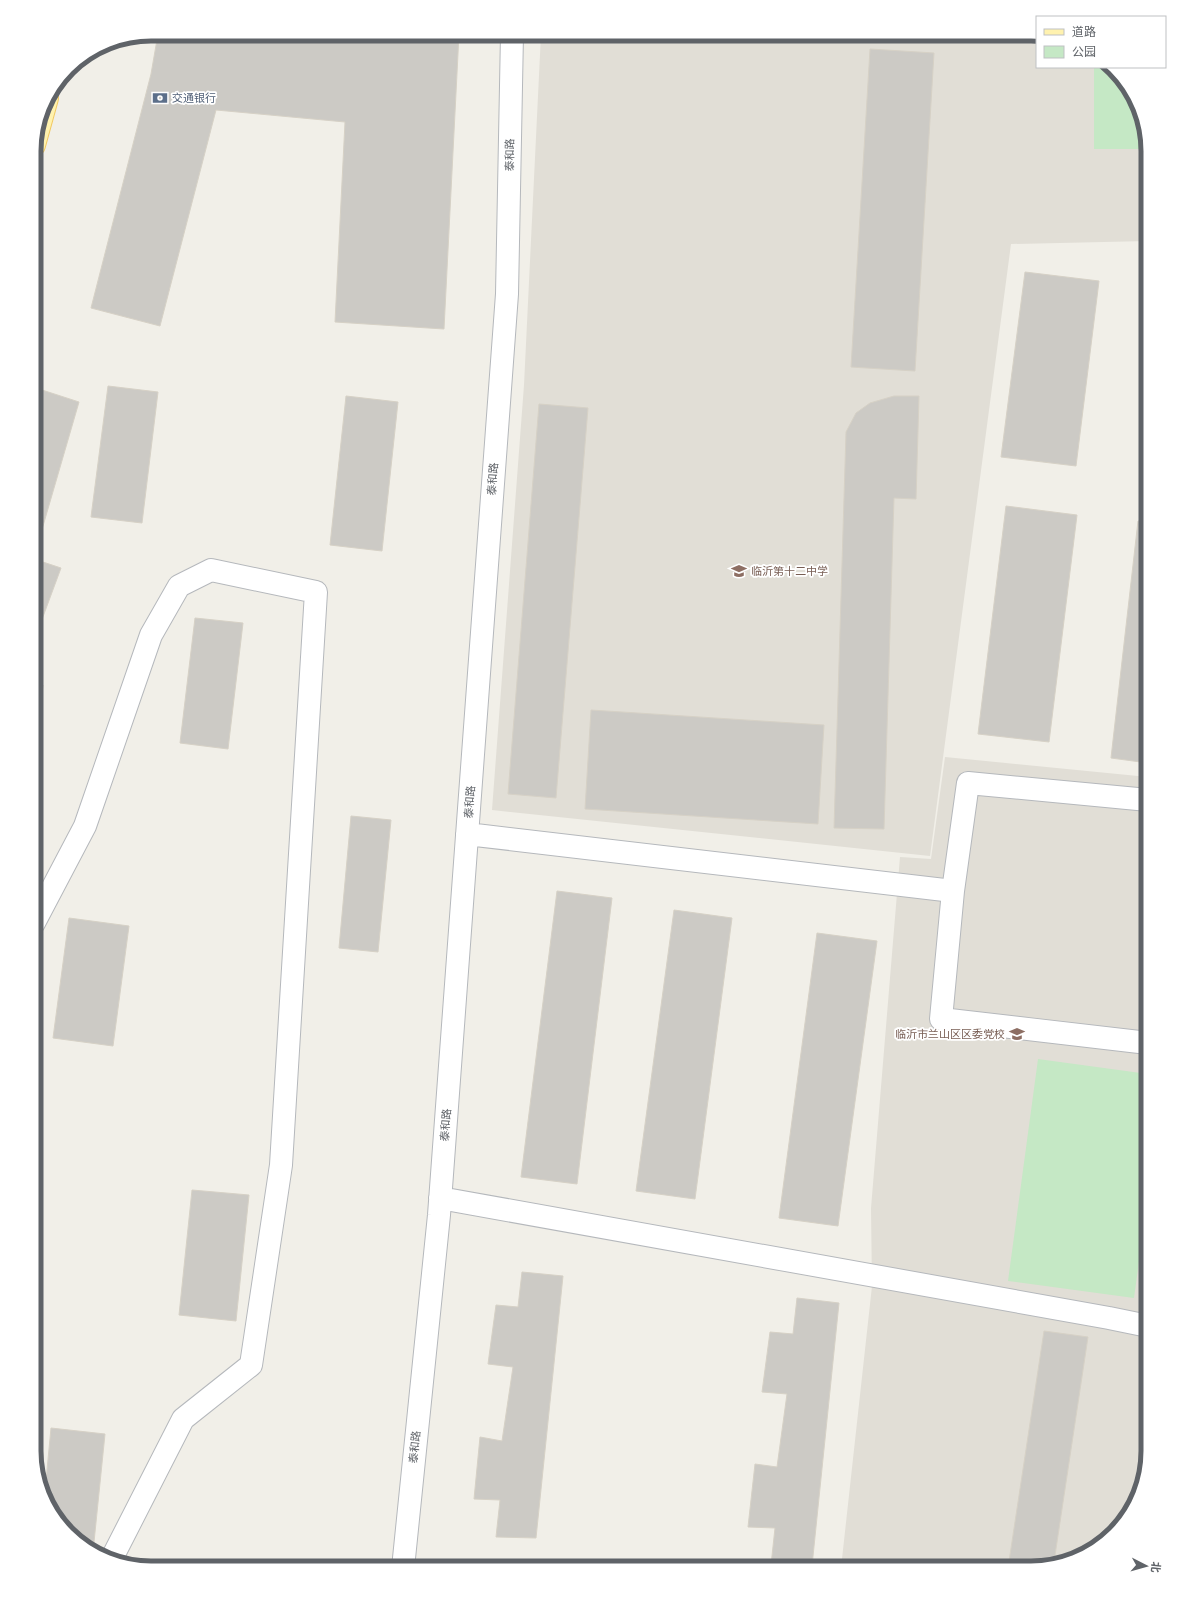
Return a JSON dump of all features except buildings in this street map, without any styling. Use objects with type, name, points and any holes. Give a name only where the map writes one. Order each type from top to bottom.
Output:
[{"type":"street","name":"泰和路","points":[[404,1561],[440,1198],[507,294],[512,41]]},
{"type":"street","points":[[41,910],[85,826],[151,635],[179,586],[211,570],[316,592],[281,1165],[251,1365],[183,1419],[114,1554]]},
{"type":"street","points":[[1141,799],[968,783],[953,891],[941,1019],[1141,1042]]},
{"type":"street","points":[[467,834],[953,891]]},
{"type":"street","points":[[440,1198],[1101,1316],[1141,1325]]},
{"type":"shaded area","name":"临沂第十二中学","points":[[541,41],[1036,41],[1036,68],[1104,68],[1114,78],[1130,102],[1140,137],[1141,241],[1011,244],[930,856],[492,810],[524,385]]},
{"type":"shaded area","name":"临沂市兰山区区委党校","points":[[945,757],[1141,776],[1140,1465],[1130,1500],[1114,1524],[1104,1534],[1080,1550],[1052,1559],[1031,1561],[842,1561],[872,1286],[871,1208],[900,857],[931,859]]},
{"type":"green space","points":[[1094,68],[1104,68],[1114,78],[1130,102],[1139,130],[1141,149],[1094,149]]},
{"type":"green space","points":[[1038,1059],[1141,1073],[1141,1247],[1134,1298],[1008,1281]]},
{"type":"place","name":"交通银行","points":[[160,98]]},
{"type":"place","name":"临沂第十二中学","points":[[739,571]]},
{"type":"place","name":"临沂市兰山区区委党校","points":[[1017,1034]]}]
